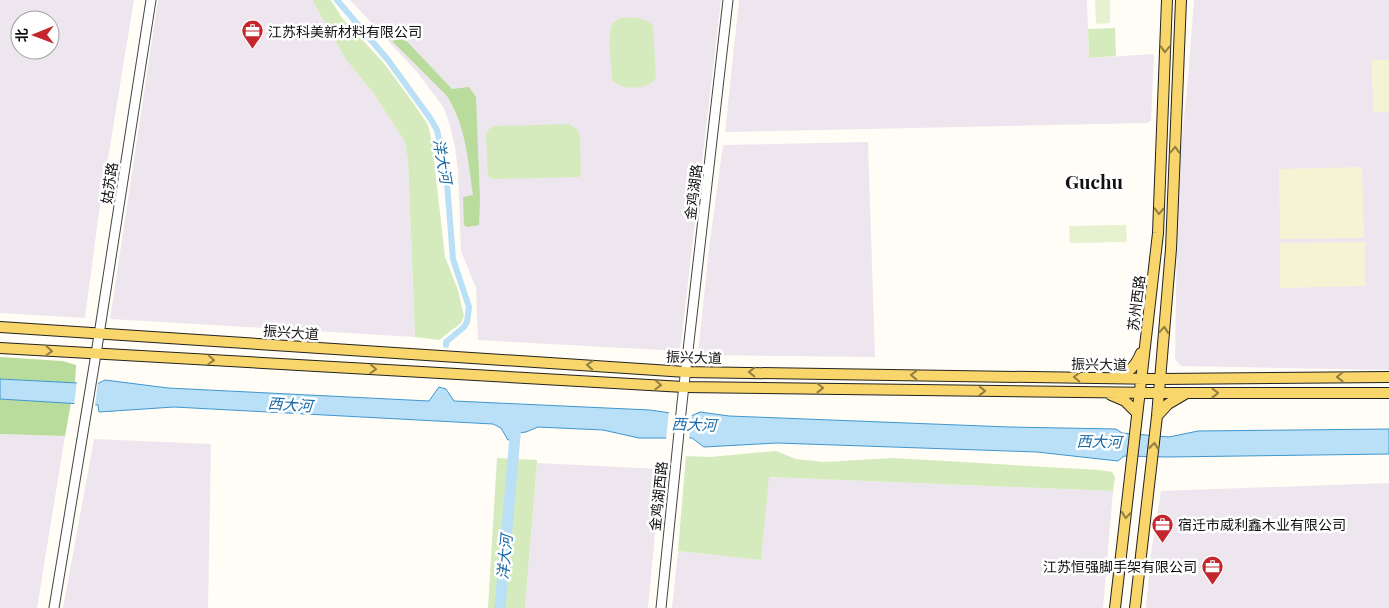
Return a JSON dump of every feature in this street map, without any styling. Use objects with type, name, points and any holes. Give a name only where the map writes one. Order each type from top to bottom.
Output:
[{"type":"main road","name":"苏州西路","points":[[1115,608],[1158,233],[1167,0]]},
{"type":"main road","points":[[1135,608],[1160,393],[1171,249],[1182,0]]},
{"type":"main road","name":"振兴大道","points":[[0,327],[686,372],[1103,378],[1389,376]]},
{"type":"main road","points":[[1103,378],[1122,375],[1132,369],[1137,363],[1145,340]]},
{"type":"main road","name":"振兴大道","points":[[0,348],[684,386],[1139,393],[1389,394]]},
{"type":"main road","points":[[1144,354],[1162,357]]},
{"type":"main road","points":[[1162,357],[1168,370],[1182,378]]},
{"type":"main road","points":[[1096,392],[1118,397],[1131,406],[1137,417]]},
{"type":"main road","points":[[1157,419],[1168,404],[1187,393]]},
{"type":"street","name":"姑苏路","points":[[54,608],[94,370],[151,0]]},
{"type":"street","name":"金鸡湖路","points":[[684,386],[728,0]]},
{"type":"street","name":"金鸡湖西路","points":[[661,608],[684,386]]},
{"type":"shaded area","points":[[0,0],[134,0],[98,219],[85,318],[0,313]]},
{"type":"shaded area","points":[[158,0],[312,0],[346,60],[372,91],[405,142],[408,161],[415,337],[110,319]]},
{"type":"shaded area","points":[[350,0],[721,0],[680,351],[478,340],[476,288],[461,251],[458,171],[455,147],[444,108],[417,72]]},
{"type":"shaded area","points":[[739,0],[1087,0],[1089,58],[1154,54],[1151,121],[1146,123],[725,132]]},
{"type":"shaded area","points":[[1194,0],[1389,0],[1389,370],[1181,366],[1175,359],[1178,174]]},
{"type":"shaded area","points":[[1372,60],[1389,60],[1389,112],[1373,112]]},
{"type":"shaded area","points":[[868,142],[875,357],[698,355],[709,248],[723,145]]},
{"type":"shaded area","points":[[1362,167],[1364,238],[1280,239],[1279,169]]},
{"type":"shaded area","points":[[1365,242],[1365,286],[1280,288],[1280,243]]},
{"type":"shaded area","points":[[0,434],[65,436],[37,608],[0,608]]},
{"type":"shaded area","points":[[94,439],[211,444],[208,608],[63,608]]},
{"type":"shaded area","points":[[537,463],[661,469],[648,608],[525,608]]},
{"type":"shaded area","points":[[768,477],[1113,491],[1103,608],[672,608],[678,551],[761,560]]},
{"type":"shaded area","points":[[1389,483],[1389,608],[1146,608],[1151,554],[1161,491]]},
{"type":"green space","points":[[312,0],[331,0],[342,18],[383,62],[428,125],[432,142],[445,257],[458,290],[464,316],[461,323],[439,340],[415,337],[408,161],[405,142],[372,91],[346,60]]},
{"type":"green space","points":[[1095,0],[1110,0],[1110,23],[1096,24]]},
{"type":"green space","points":[[620,18],[642,19],[653,26],[656,78],[647,85],[635,88],[628,87],[616,84],[612,80],[610,34],[613,23]]},
{"type":"green space","points":[[1115,28],[1116,56],[1089,58],[1088,29]]},
{"type":"green space","points":[[398,32],[452,89],[469,87],[476,97],[480,200],[479,225],[467,227],[464,225],[463,197],[473,195],[468,157],[453,107],[447,96],[391,40]]},
{"type":"green space","points":[[569,124],[577,129],[580,136],[581,174],[579,177],[493,179],[488,176],[486,135],[489,129],[494,126]]},
{"type":"green space","points":[[1126,225],[1127,242],[1070,243],[1069,226]]},
{"type":"green space","points":[[0,357],[62,361],[76,365],[75,383],[0,379]]},
{"type":"green space","points":[[0,399],[71,403],[65,436],[0,434]]},
{"type":"green space","points":[[776,451],[796,459],[823,462],[893,458],[1099,470],[1112,472],[1115,477],[1113,491],[769,477],[761,560],[678,551],[686,456],[710,457]]},
{"type":"green space","points":[[497,458],[537,460],[525,608],[488,608]]},
{"type":"water","name":"西大河","points":[[0,379],[97,384],[105,380],[168,388],[429,401],[439,387],[446,389],[454,401],[650,410],[691,416],[700,412],[729,416],[1009,427],[1116,429],[1122,433],[1169,437],[1198,431],[1389,429],[1389,454],[1124,456],[1118,461],[1037,452],[777,443],[704,447],[692,438],[639,438],[603,430],[538,427],[518,433],[516,440],[508,440],[501,428],[493,424],[174,407],[99,412],[98,405],[0,399]]},
{"type":"pier","points":[[77,381],[98,381],[95,407],[74,406]]},
{"type":"pier","points":[[669,411],[692,413],[689,440],[666,439]]},
{"type":"waterway","name":"洋大河","points":[[337,0],[388,60],[437,130],[446,171],[453,259],[469,307],[467,322],[464,327],[446,342],[446,345]]},
{"type":"waterway","name":"洋大河","points":[[500,608],[516,425]]},
{"type":"place","name":"江苏科美新材料有限公司","points":[[252,50]]},
{"type":"place","name":"宿迁市威利鑫木业有限公司","points":[[1162,543]]},
{"type":"place","name":"江苏恒强脚手架有限公司","points":[[1213,585]]},
{"type":"district","name":"Guchu","points":[[1094,181]]}]
